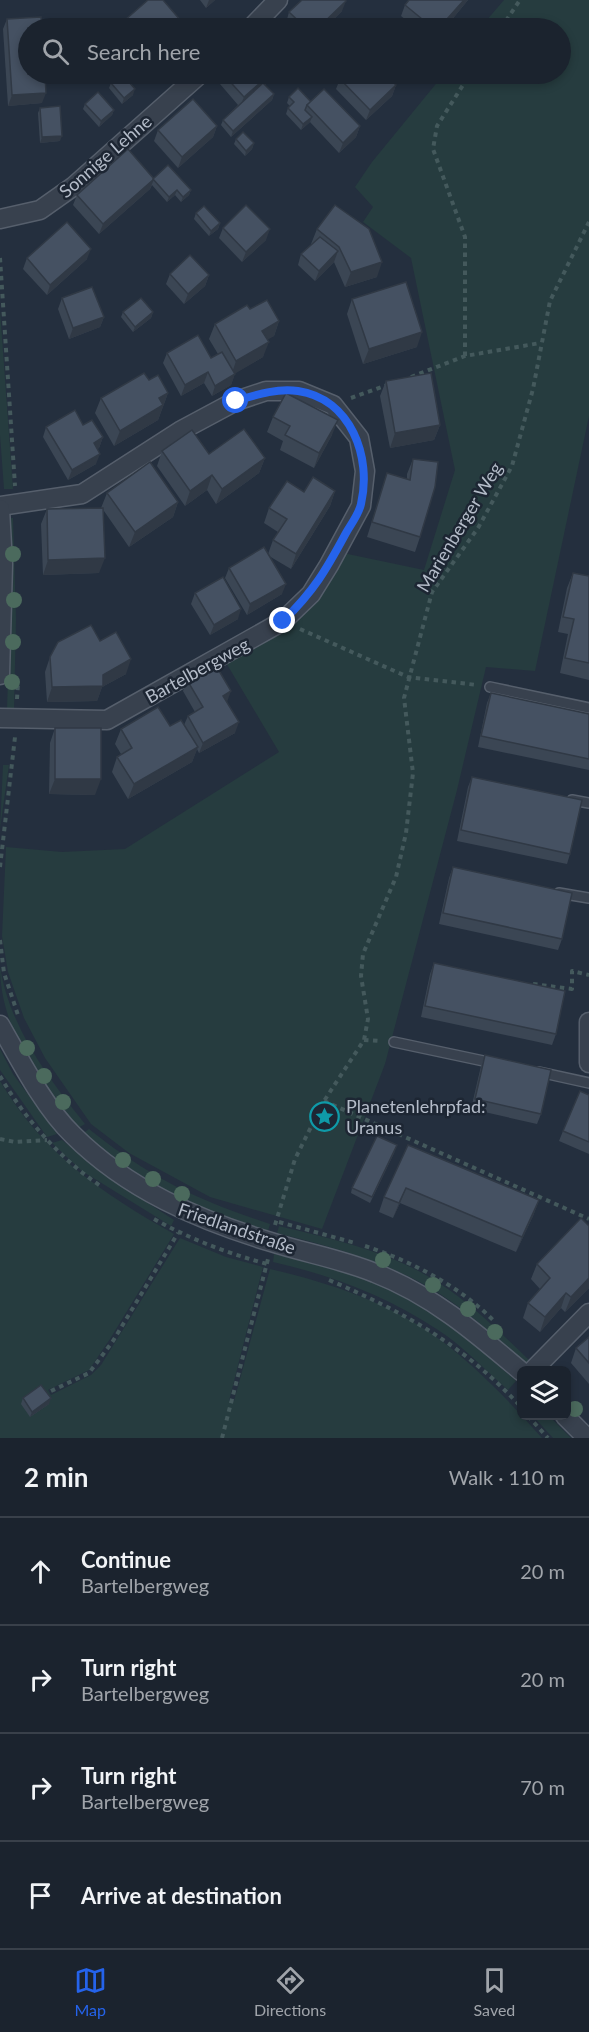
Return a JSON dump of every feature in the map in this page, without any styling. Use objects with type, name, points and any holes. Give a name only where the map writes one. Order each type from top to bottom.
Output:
[{"type":"street","points":[[260,18],[278,0]]},
{"type":"street","name":"Sonnige Lehne","points":[[0,219],[40,210],[66,192],[189,84]]},
{"type":"street","points":[[0,675],[3,564],[0,508],[82,494],[180,431],[236,401],[266,391],[299,391],[333,405]]},
{"type":"street","name":"Bartelbergweg","points":[[0,718],[107,720],[283,621],[311,594],[361,506],[365,471],[358,438],[333,405]]},
{"type":"street","points":[[589,1022],[589,1063]]},
{"type":"street","name":"Friedlandstraße","points":[[0,1025],[25,1067],[71,1134],[112,1169],[187,1213],[272,1243],[337,1260],[384,1277],[454,1314],[517,1368]]},
{"type":"street","points":[[537,1366],[589,1313]]},
{"type":"street","points":[[569,1420],[586,1438]]},
{"type":"lane","points":[[490,687],[589,708]]},
{"type":"lane","points":[[566,798],[589,803]]},
{"type":"lane","points":[[544,891],[589,898]]},
{"type":"lane","points":[[394,1042],[509,1066]]},
{"type":"lane","points":[[532,1071],[589,1083]]},
{"type":"path","points":[[508,18],[520,0]]},
{"type":"path","points":[[464,84],[437,126],[433,149],[465,237],[465,356]]},
{"type":"path","name":"Marienberger Weg","points":[[264,1218],[276,1221],[295,1160],[324,1101],[364,1040],[368,1019],[361,976],[363,954],[396,877],[406,833],[413,773],[404,698],[408,677],[432,592],[478,528],[512,466],[533,389],[540,343],[550,301],[589,222]]},
{"type":"path","points":[[409,377],[465,356],[540,343]]},
{"type":"path","points":[[333,405],[398,381]]},
{"type":"path","points":[[283,621],[408,677],[490,687]]},
{"type":"path","points":[[0,940],[4,973],[20,1019]]},
{"type":"path","points":[[529,983],[572,989],[572,971],[589,975]]},
{"type":"path","points":[[324,1101],[361,1115],[589,1219]]},
{"type":"path","points":[[0,1139],[15,1142],[47,1140]]},
{"type":"path","points":[[51,1391],[89,1373],[113,1341],[178,1233],[187,1213]]},
{"type":"path","points":[[222,1438],[267,1263],[278,1266]]},
{"type":"path","points":[[321,1276],[387,1304],[438,1334],[517,1404]]},
{"type":"path","points":[[532,1420],[548,1438]]},
{"type":"green space","points":[[504,0],[589,0],[589,416],[535,671],[486,667],[457,790],[385,1064],[322,1229],[210,1197],[129,1153],[91,1124],[45,1058],[24,1018],[8,972],[2,936],[6,847],[62,852],[125,849],[279,752],[225,661],[280,629],[343,553],[424,570],[455,470],[411,258],[363,222],[373,207],[355,187],[372,162],[436,84],[571,84],[571,18],[489,18]]},
{"type":"green space","points":[[0,310],[13,489],[4,489],[0,435]]},
{"type":"green space","points":[[6,518],[13,518],[16,619],[14,709],[7,708],[10,622]]},
{"type":"green space","points":[[3,765],[9,765],[0,829]]},
{"type":"green space","points":[[0,966],[12,1010],[21,1030],[44,1070],[85,1124],[78,1128],[37,1073],[15,1033],[7,1012]]},
{"type":"green space","points":[[0,1049],[13,1074],[57,1134],[47,1137],[0,1070]]},
{"type":"green space","points":[[0,1081],[35,1130],[76,1170],[122,1203],[174,1234],[89,1370],[48,1390],[51,1395],[91,1375],[101,1365],[180,1238],[226,1257],[263,1267],[229,1401],[234,1401],[270,1269],[335,1287],[377,1303],[416,1324],[450,1347],[478,1372],[517,1411],[517,1420],[525,1420],[542,1438],[0,1438]]},
{"type":"green space","points":[[89,1129],[133,1161],[175,1186],[219,1206],[270,1224],[268,1231],[203,1209],[155,1184],[125,1166],[82,1134]]},
{"type":"green space","points":[[62,1140],[106,1176],[174,1220],[171,1226],[82,1171],[52,1143]]},
{"type":"green space","points":[[279,1226],[362,1248],[421,1272],[475,1310],[530,1361],[527,1365],[486,1328],[440,1294],[418,1281],[373,1261],[277,1233]]},
{"type":"green space","points":[[274,1254],[343,1272],[409,1299],[449,1324],[516,1381],[508,1390],[456,1343],[419,1318],[358,1288],[316,1273],[273,1262]]},
{"type":"green space","points":[[537,1420],[553,1420],[571,1438],[553,1438]]},
{"type":"building","points":[[148,0],[163,0],[178,18],[127,18]]},
{"type":"building","points":[[302,0],[346,1],[328,18],[295,18],[289,12]]},
{"type":"building","points":[[409,0],[464,0],[448,18],[421,18],[405,5]]},
{"type":"building","points":[[18,18],[18,84],[46,84],[46,93],[12,95],[7,19]]},
{"type":"building","points":[[112,84],[131,84],[135,89],[124,98]]},
{"type":"building","points":[[232,84],[259,84],[244,97]]},
{"type":"building","points":[[262,84],[274,94],[233,131],[223,120]]},
{"type":"building","points":[[345,84],[396,85],[370,110]]},
{"type":"building","points":[[298,88],[311,102],[305,110],[312,117],[303,124],[288,108],[294,102],[289,97]]},
{"type":"building","points":[[324,89],[360,126],[343,143],[307,105]]},
{"type":"building","points":[[98,92],[114,110],[101,121],[85,104]]},
{"type":"building","points":[[193,99],[217,126],[182,157],[158,130]]},
{"type":"building","points":[[60,106],[62,136],[42,137],[40,108]]},
{"type":"building","points":[[243,132],[254,143],[246,151],[236,139]]},
{"type":"building","points":[[128,149],[154,179],[103,224],[77,195]]},
{"type":"building","points":[[168,165],[191,190],[183,197],[177,190],[169,197],[153,179]]},
{"type":"building","points":[[246,205],[270,229],[246,252],[223,228]]},
{"type":"building","points":[[335,205],[369,229],[382,262],[351,272],[339,247],[317,229]]},
{"type":"building","points":[[204,206],[220,223],[211,231],[196,213]]},
{"type":"building","points":[[67,222],[91,249],[50,285],[27,258]]},
{"type":"building","points":[[320,237],[338,251],[319,271],[301,254]]},
{"type":"building","points":[[190,255],[209,275],[188,294],[170,274]]},
{"type":"building","points":[[406,282],[422,332],[369,349],[352,299]]},
{"type":"building","points":[[92,287],[104,317],[73,328],[62,298]]},
{"type":"building","points":[[141,298],[153,312],[135,327],[123,312]]},
{"type":"building","points":[[267,300],[279,321],[262,331],[269,342],[236,361],[215,324],[247,305],[250,309]]},
{"type":"building","points":[[198,335],[211,358],[222,352],[235,374],[215,386],[208,372],[185,385],[167,353]]},
{"type":"building","points":[[144,373],[149,380],[158,375],[168,393],[159,398],[163,405],[120,431],[101,398]]},
{"type":"building","points":[[431,373],[440,425],[395,433],[386,381]]},
{"type":"building","points":[[286,393],[338,420],[319,453],[285,435],[290,426],[273,417]]},
{"type":"building","points":[[75,410],[83,425],[92,420],[103,437],[94,443],[100,454],[72,470],[46,427]]},
{"type":"building","points":[[244,429],[265,458],[222,489],[212,475],[190,491],[162,451],[192,430],[209,454]]},
{"type":"building","points":[[413,459],[438,462],[435,487],[420,537],[372,522],[387,473],[410,480]]},
{"type":"building","points":[[150,462],[178,502],[135,532],[107,493]]},
{"type":"building","points":[[313,477],[335,491],[296,554],[273,540],[287,519],[269,508],[287,481],[304,492]]},
{"type":"building","points":[[103,508],[105,558],[48,560],[47,509]]},
{"type":"building","points":[[264,547],[286,584],[250,604],[229,568]]},
{"type":"building","points":[[573,573],[589,576],[589,663],[565,658],[574,619],[563,617]]},
{"type":"building","points":[[223,577],[241,609],[214,625],[195,593]]},
{"type":"building","points":[[91,625],[100,641],[116,632],[131,659],[103,675],[103,686],[52,687],[50,657],[58,642]]},
{"type":"building","points":[[215,664],[231,691],[223,696],[239,722],[203,743],[188,716],[203,707],[187,680]]},
{"type":"building","points":[[491,693],[589,714],[589,759],[481,736]]},
{"type":"building","points":[[158,707],[170,726],[181,720],[198,747],[134,784],[117,757],[132,748],[121,729]]},
{"type":"building","points":[[55,728],[101,728],[101,779],[55,779]]},
{"type":"building","points":[[472,777],[582,800],[570,854],[461,830]]},
{"type":"building","points":[[453,867],[572,893],[562,939],[443,913]]},
{"type":"building","points":[[434,963],[565,991],[556,1034],[425,1006]]},
{"type":"building","points":[[485,1055],[551,1070],[541,1114],[475,1099]]},
{"type":"building","points":[[580,1091],[589,1095],[589,1142],[563,1131]]},
{"type":"building","points":[[377,1136],[397,1145],[372,1197],[352,1188]]},
{"type":"building","points":[[408,1145],[539,1200],[522,1237],[406,1188],[399,1203],[384,1197]]},
{"type":"building","points":[[581,1218],[589,1226],[589,1278],[571,1297],[566,1293],[545,1317],[528,1303],[550,1278],[537,1264]]},
{"type":"building","points":[[589,1337],[589,1363],[576,1348]]},
{"type":"building","points":[[41,1385],[51,1398],[32,1412],[23,1398]]},
{"type":"place","name":"Planetenlehrpfad: Uranus","points":[[325,1116]]},
{"type":"route","points":[[236,401],[266,391],[299,391],[333,405],[358,438],[365,471],[361,506],[311,594],[283,621]]}]
